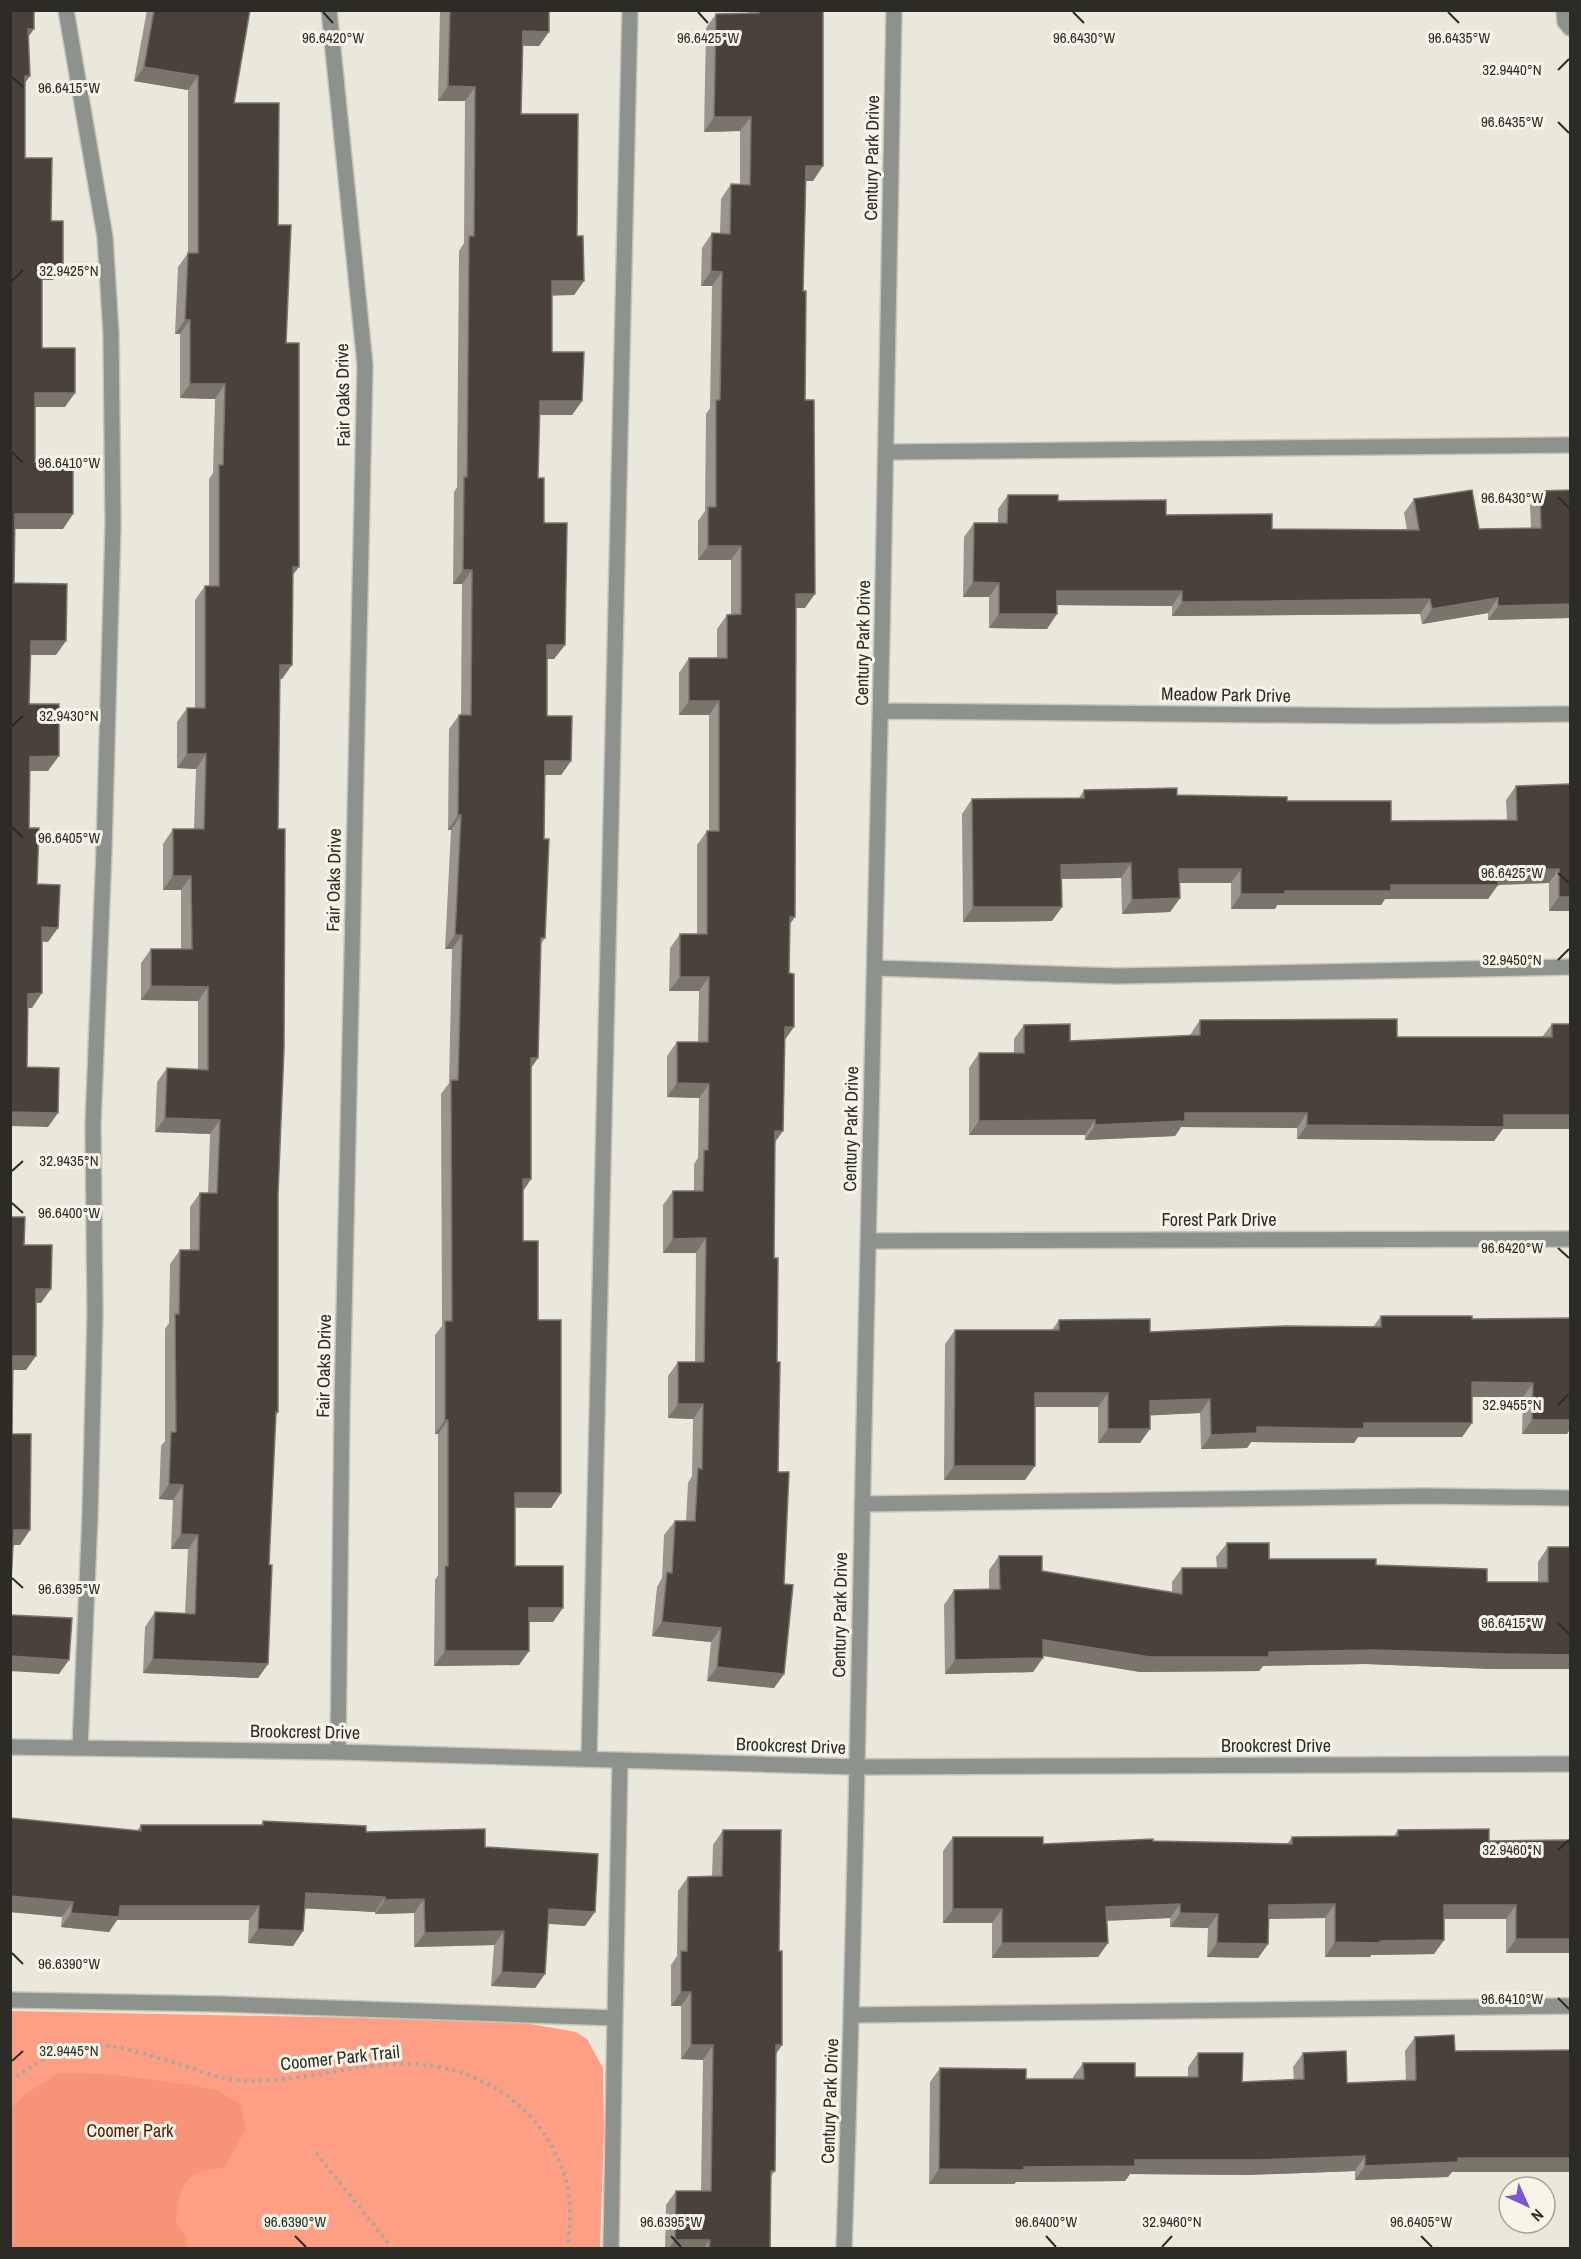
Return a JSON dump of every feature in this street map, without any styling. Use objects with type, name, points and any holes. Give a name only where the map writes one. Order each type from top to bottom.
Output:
[{"type":"street","points":[[66,10],[105,237],[111,333],[112,501],[104,849],[93,1125],[96,1314],[80,1748]]},
{"type":"street","name":"Fair Oaks Drive","points":[[329,10],[365,365],[343,1383],[338,1752]]},
{"type":"street","points":[[589,1759],[630,10]]},
{"type":"street","name":"Century Park Drive","points":[[844,2248],[853,2015],[856,1767],[888,452],[894,10]]},
{"type":"street","points":[[1564,10],[1565,22],[1570,28]]},
{"type":"street","points":[[888,452],[1570,445]]},
{"type":"street","name":"Meadow Park Drive","points":[[881,711],[1383,716],[1570,714]]},
{"type":"street","points":[[875,968],[1117,976],[1570,967]]},
{"type":"street","name":"Forest Park Drive","points":[[868,1241],[1570,1239]]},
{"type":"street","points":[[862,1504],[1414,1496],[1570,1498]]},
{"type":"street","name":"Brookcrest Drive","points":[[10,1747],[338,1752],[856,1767],[1570,1764]]},
{"type":"street","points":[[611,2248],[620,1760]]},
{"type":"street","points":[[10,2000],[220,2004],[615,2018]]},
{"type":"street","points":[[853,2015],[1570,2006]]},
{"type":"path","name":"Coomer Park Trail","points":[[10,2081],[43,2060],[94,2044],[135,2050],[226,2079],[247,2081],[398,2064],[439,2068],[466,2074],[493,2085],[519,2104],[543,2133],[556,2156],[568,2186],[570,2204],[568,2248]]},
{"type":"path","points":[[316,2153],[392,2248]]},
{"type":"green space","name":"Coomer Park","points":[[11,2011],[513,2021],[576,2032],[587,2039],[603,2068],[604,2131],[600,2248],[11,2248]]},
{"type":"green space","points":[[59,2073],[108,2074],[191,2085],[219,2091],[241,2105],[246,2129],[224,2168],[206,2170],[193,2175],[181,2192],[176,2222],[186,2237],[186,2248],[11,2248],[11,2109],[25,2094]]},
{"type":"building","points":[[10,10],[34,10],[34,29],[28,29],[30,76],[25,76],[25,158],[52,158],[51,221],[63,221],[63,266],[42,266],[42,348],[75,348],[75,393],[35,393],[35,462],[73,462],[73,514],[15,514],[14,583],[67,584],[66,641],[31,641],[29,704],[59,704],[59,756],[30,757],[29,828],[39,828],[37,884],[60,885],[58,928],[42,927],[42,993],[28,994],[27,1067],[59,1068],[58,1113],[10,1112]]},
{"type":"building","points":[[154,10],[250,10],[234,103],[279,103],[278,225],[291,225],[286,343],[299,343],[299,567],[293,567],[292,665],[280,665],[278,829],[285,829],[284,1048],[278,1194],[278,1412],[276,1412],[269,1565],[272,1565],[268,1664],[153,1659],[155,1612],[195,1614],[198,1535],[181,1534],[183,1485],[169,1484],[171,1432],[176,1432],[175,1314],[179,1314],[180,1250],[199,1250],[200,1193],[217,1193],[220,1120],[165,1118],[167,1068],[208,1070],[208,987],[151,986],[151,949],[192,949],[191,876],[173,876],[173,829],[204,829],[206,754],[187,754],[187,708],[205,708],[205,586],[219,586],[219,465],[223,465],[225,384],[190,384],[190,320],[185,320],[188,253],[198,253],[198,76],[144,67]]},
{"type":"building","points":[[450,10],[549,10],[549,32],[523,31],[521,114],[578,114],[577,236],[583,236],[584,281],[552,281],[552,352],[584,352],[582,401],[540,401],[538,478],[544,478],[544,523],[567,523],[565,645],[547,645],[547,716],[572,716],[571,761],[545,761],[544,839],[549,839],[545,938],[541,938],[538,1058],[531,1058],[531,1179],[523,1179],[523,1241],[538,1241],[538,1320],[561,1320],[561,1493],[515,1493],[515,1566],[563,1566],[563,1608],[529,1608],[529,1651],[445,1651],[445,1566],[448,1566],[448,1420],[445,1420],[445,1321],[452,1321],[451,1080],[458,1080],[462,935],[455,935],[461,815],[458,815],[459,715],[471,715],[472,570],[463,570],[464,477],[467,477],[469,236],[474,236],[475,87],[448,86]]},
{"type":"building","points":[[759,10],[823,10],[823,166],[806,166],[803,291],[806,291],[805,400],[814,400],[815,594],[796,594],[795,917],[790,917],[789,973],[794,974],[794,1027],[785,1027],[783,1131],[775,1131],[774,1258],[778,1258],[777,1362],[780,1362],[778,1472],[789,1472],[784,1584],[793,1585],[784,1674],[717,1667],[721,1628],[662,1622],[667,1572],[672,1573],[675,1521],[695,1521],[698,1468],[702,1469],[703,1404],[678,1404],[678,1362],[704,1362],[706,1238],[673,1239],[673,1191],[703,1191],[704,1150],[708,1150],[709,1084],[677,1083],[677,1042],[708,1042],[709,977],[680,977],[680,934],[707,934],[707,831],[719,831],[719,701],[689,701],[689,658],[727,658],[727,615],[741,614],[741,546],[708,546],[708,507],[716,507],[716,400],[720,400],[722,272],[711,271],[712,233],[730,234],[731,184],[750,185],[751,117],[714,117],[716,14],[759,13]]},
{"type":"building","points":[[1472,490],[1479,529],[1541,528],[1540,491],[1570,490],[1570,604],[1498,606],[1498,598],[1432,609],[1430,599],[1182,602],[1182,591],[1057,591],[1057,614],[999,614],[999,583],[973,582],[974,523],[1007,523],[1008,495],[1058,495],[1058,501],[1166,500],[1166,515],[1272,514],[1272,529],[1419,530],[1414,499]]},
{"type":"building","points":[[1570,784],[1570,897],[1559,897],[1559,869],[1498,870],[1498,885],[1391,885],[1391,891],[1285,891],[1285,894],[1241,894],[1241,869],[1179,869],[1180,898],[1132,900],[1131,863],[1061,865],[1062,907],[973,907],[972,799],[1084,798],[1084,790],[1177,788],[1177,795],[1287,797],[1287,801],[1391,801],[1391,821],[1517,820],[1516,786]]},
{"type":"building","points":[[1397,1019],[1397,1037],[1552,1037],[1552,1024],[1570,1024],[1570,1115],[1504,1115],[1504,1127],[1307,1125],[1307,1113],[1185,1113],[1185,1121],[1095,1125],[1095,1120],[979,1121],[979,1053],[1024,1053],[1024,1025],[1070,1024],[1070,1041],[1200,1035],[1200,1020]]},
{"type":"building","points":[[10,1217],[25,1217],[24,1245],[52,1245],[51,1289],[36,1289],[36,1356],[13,1356],[12,1434],[31,1434],[30,1530],[14,1530],[10,1596]]},
{"type":"building","points":[[1381,1316],[1472,1316],[1472,1319],[1570,1318],[1570,1420],[1532,1420],[1533,1383],[1472,1382],[1472,1423],[1364,1423],[1364,1429],[1257,1427],[1257,1433],[1211,1435],[1210,1399],[1150,1401],[1150,1429],[1108,1429],[1108,1393],[1035,1393],[1035,1466],[954,1466],[955,1330],[1059,1330],[1059,1320],[1150,1319],[1150,1332],[1285,1326],[1381,1327]]},
{"type":"building","points":[[1227,1543],[1269,1543],[1269,1559],[1376,1559],[1376,1565],[1487,1569],[1487,1582],[1548,1582],[1548,1547],[1570,1547],[1570,1655],[1376,1650],[1269,1652],[1269,1657],[1150,1657],[1043,1640],[1043,1658],[955,1660],[954,1590],[1000,1589],[999,1556],[1042,1556],[1042,1571],[1182,1594],[1182,1568],[1227,1568]]},
{"type":"building","points":[[10,1615],[72,1618],[69,1660],[10,1656]]},
{"type":"building","points":[[10,1818],[141,1831],[141,1825],[263,1825],[263,1821],[366,1826],[366,1832],[485,1829],[485,1847],[598,1854],[595,1912],[549,1909],[545,1974],[502,1972],[504,1931],[425,1933],[424,1899],[385,1900],[385,1897],[306,1893],[303,1931],[258,1929],[259,1906],[120,1906],[119,1917],[71,1913],[73,1902],[10,1896]]},
{"type":"building","points":[[1489,1829],[1489,1841],[1570,1840],[1570,1939],[1516,1939],[1516,1905],[1444,1905],[1444,1940],[1380,1941],[1380,1943],[1335,1942],[1335,1904],[1269,1905],[1268,1944],[1217,1943],[1218,1914],[1180,1913],[1180,1904],[1106,1907],[1108,1943],[1002,1943],[1002,1909],[953,1909],[953,1837],[1043,1837],[1043,1844],[1153,1839],[1153,1841],[1292,1844],[1292,1837],[1398,1836],[1398,1830]]},
{"type":"building","points":[[723,1830],[781,1830],[779,1951],[782,1951],[782,2045],[776,2045],[775,2171],[771,2171],[770,2248],[709,2248],[710,2240],[675,2240],[676,2191],[711,2191],[713,2045],[691,2045],[691,1992],[681,1992],[681,1951],[687,1951],[688,1877],[722,1876]]},
{"type":"building","points":[[1454,2035],[1455,2051],[1570,2050],[1570,2158],[1458,2158],[1458,2162],[1365,2166],[1365,2156],[1257,2160],[1135,2160],[1135,2166],[1024,2167],[1024,2170],[939,2169],[940,2068],[1026,2069],[1026,2079],[1084,2079],[1083,2063],[1135,2063],[1135,2077],[1198,2077],[1198,2053],[1243,2053],[1242,2082],[1304,2079],[1303,2053],[1346,2051],[1347,2083],[1416,2080],[1415,2037]]}]
